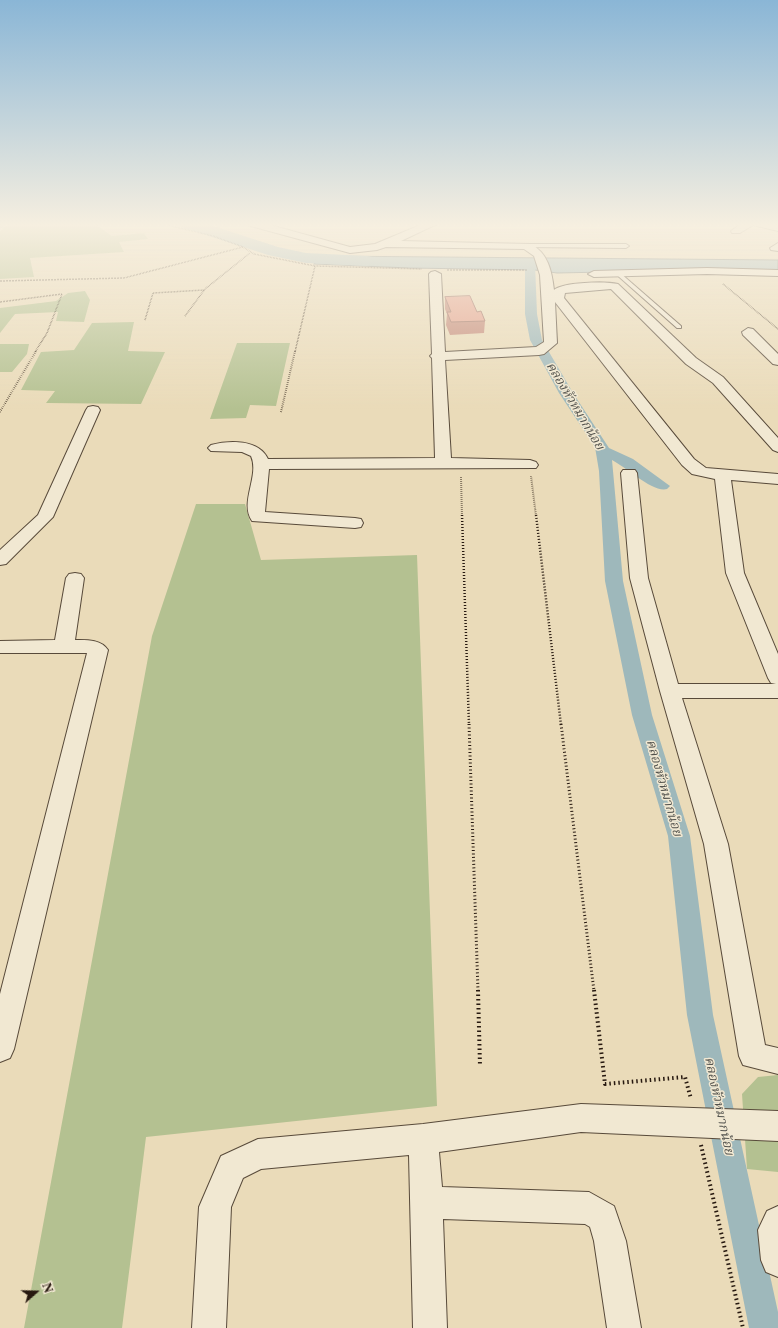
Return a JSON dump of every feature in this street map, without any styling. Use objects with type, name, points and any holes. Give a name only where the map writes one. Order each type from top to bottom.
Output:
[{"type":"street","points":[[435,285],[437,356],[443,463]]},
{"type":"street","points":[[437,356],[539,351],[551,343],[549,285]]},
{"type":"street","points":[[778,447],[718,380],[691,361],[614,286],[605,285],[564,289],[558,291],[558,298],[688,462],[698,471],[723,476],[778,479]]},
{"type":"street","points":[[748,332],[778,361]]},
{"type":"street","points":[[0,560],[45,517],[93,410]]},
{"type":"street","points":[[216,448],[253,450],[257,453],[262,471],[256,508],[258,517],[355,523]]},
{"type":"street","points":[[261,464],[443,463],[530,465]]},
{"type":"street","points":[[629,474],[640,578],[670,691],[716,844],[753,1056],[778,1061]]},
{"type":"street","points":[[723,476],[735,573],[778,678]]},
{"type":"street","points":[[64,646],[75,578]]},
{"type":"street","points":[[0,647],[89,646],[98,650],[98,657],[0,1049]]},
{"type":"street","points":[[670,691],[778,691]]},
{"type":"street","points":[[209,1328],[215,1207],[232,1167],[258,1154],[423,1139],[581,1118],[778,1126]]},
{"type":"street","points":[[423,1139],[427,1202],[430,1328]]},
{"type":"street","points":[[427,1202],[589,1208],[594,1211],[603,1217],[610,1241],[624,1328]]},
{"type":"street","points":[[778,1222],[774,1230],[778,1260]]},
{"type":"lane","points":[[631,285],[679,327]]},
{"type":"path","points":[[185,316],[205,289],[210,285]]},
{"type":"path","points":[[281,412],[311,285]]},
{"type":"path","points":[[724,285],[778,329]]},
{"type":"path","points":[[145,320],[153,294],[205,289]]},
{"type":"path","points":[[0,302],[62,294],[47,333],[0,412]]},
{"type":"path","points":[[530,465],[605,1084],[685,1077],[692,1107]]},
{"type":"path","points":[[462,477],[461,486],[480,1066]]},
{"type":"path","points":[[699,1137],[743,1328]]},
{"type":"green space","points":[[85,291],[90,300],[84,322],[56,321],[58,312],[15,314],[0,333],[0,308],[56,301],[68,293]]},
{"type":"green space","points":[[134,322],[128,351],[165,352],[141,404],[46,403],[55,391],[21,390],[41,352],[74,350],[92,323]]},
{"type":"green space","points":[[237,343],[290,343],[276,406],[250,405],[246,418],[210,419]]},
{"type":"green space","points":[[0,344],[29,344],[27,354],[12,372],[0,372]]},
{"type":"green space","points":[[196,504],[245,504],[261,560],[417,555],[437,1106],[146,1137],[122,1328],[24,1328],[152,636]]},
{"type":"green space","points":[[778,1075],[778,1172],[747,1169],[742,1094],[758,1077]]},
{"type":"building","points":[[470,296],[477,312],[481,311],[485,321],[451,322],[447,312],[451,312],[445,297]]},
{"type":"waterway","name":"คลองหัวหมากน้อย","points":[[530,285],[531,314],[536,340],[566,393],[602,447],[603,450]]},
{"type":"waterway","points":[[603,450],[628,462],[662,486]]},
{"type":"waterway","name":"คลองหัวหมากน้อย","points":[[603,450],[606,471],[614,581],[642,715],[679,836],[700,1015],[765,1328]]}]
